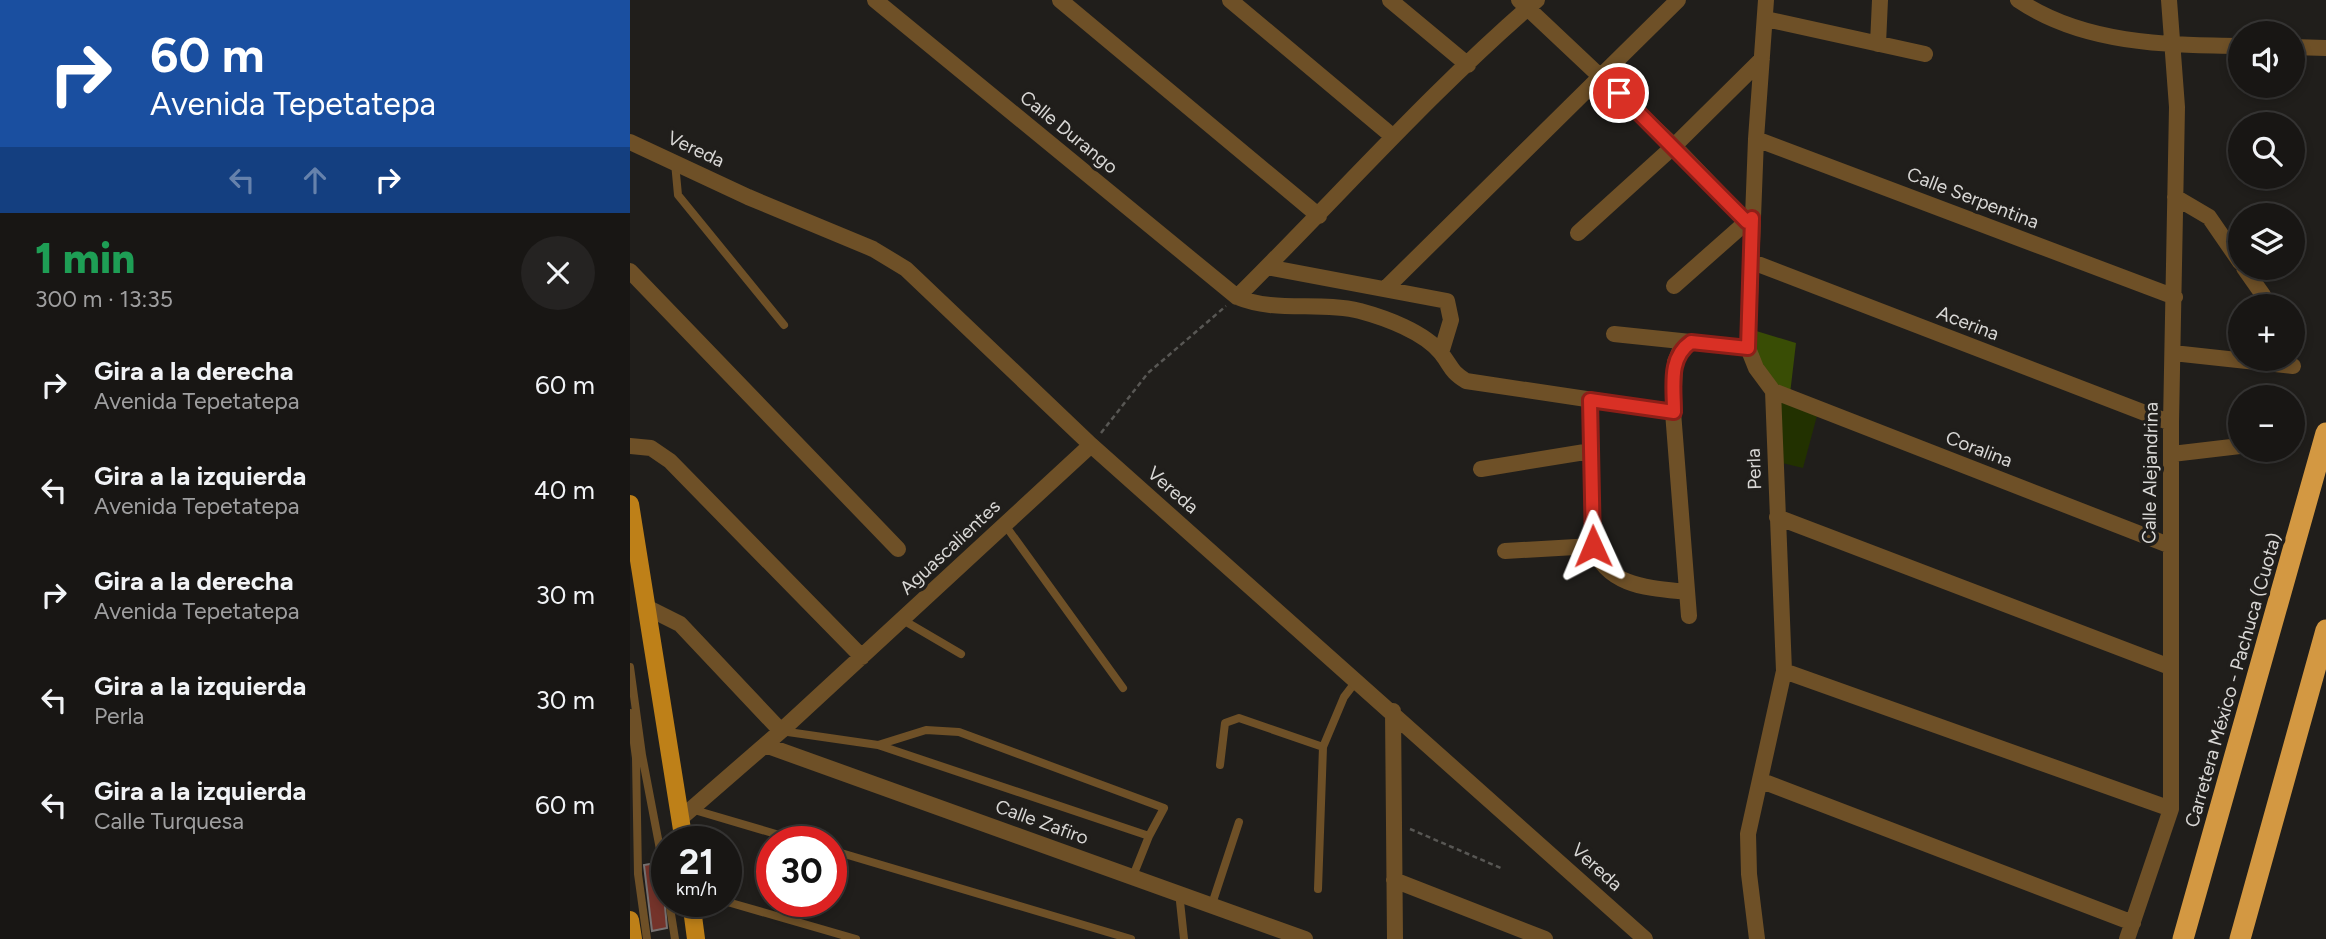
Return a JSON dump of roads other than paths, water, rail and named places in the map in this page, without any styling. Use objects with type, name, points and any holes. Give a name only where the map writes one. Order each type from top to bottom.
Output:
[{"type":"highway","name":"Carretera México - Pachuca (Cuota)","points":[[2183,939],[2326,433]]},
{"type":"highway","points":[[2240,939],[2326,630]]},
{"type":"main road","points":[[630,504],[686,814],[685,826]]},
{"type":"main road","points":[[693,917],[696,939]]},
{"type":"street","name":"Calle Durango","points":[[875,0],[1237,297]]},
{"type":"street","points":[[1060,0],[1319,216]]},
{"type":"street","points":[[1230,0],[1391,135]]},
{"type":"street","points":[[1390,0],[1468,65]]},
{"type":"street","points":[[1385,289],[1678,0]]},
{"type":"street","points":[[1766,0],[1750,220],[1748,348],[1756,368],[1773,391]]},
{"type":"street","points":[[1878,44],[1880,0]]},
{"type":"street","points":[[2018,0],[2080,29],[2171,45],[2228,46]]},
{"type":"street","name":"Calle Alejandrina","points":[[2130,931],[2171,810],[2171,424],[2177,107],[2169,0]]},
{"type":"street","points":[[1674,412],[1466,381],[1452,372],[1441,353],[1424,337],[1360,311],[1315,304],[1256,305],[1237,297],[1319,216],[1391,135],[1468,65],[1528,3],[1750,220]]},
{"type":"street","points":[[1766,19],[1925,54]]},
{"type":"street","points":[[2305,47],[2326,48]]},
{"type":"street","points":[[1578,233],[1674,146],[1762,59]]},
{"type":"street","name":"Calle Serpentina","points":[[1756,139],[2175,298]]},
{"type":"street","name":"Vereda","points":[[630,142],[748,197],[873,249],[906,270],[1091,445],[1393,711],[1645,939]]},
{"type":"street","points":[[2175,197],[2208,217],[2228,245]]},
{"type":"street","points":[[1674,286],[1750,220]]},
{"type":"street","name":"Acerina","points":[[1750,261],[2171,424]]},
{"type":"street","points":[[1268,267],[1447,301],[1452,311],[1451,320],[1441,353]]},
{"type":"street","points":[[630,271],[898,549]]},
{"type":"street","points":[[1614,334],[1748,348]]},
{"type":"street","points":[[1689,616],[1674,412],[1675,362],[1680,350],[1691,342]]},
{"type":"street","points":[[2173,353],[2228,359]]},
{"type":"street","name":"Perla","points":[[1757,939],[1749,874],[1748,834],[1762,781],[1784,671],[1773,391]]},
{"type":"street","name":"Coralina","points":[[1773,391],[2171,546]]},
{"type":"street","points":[[1590,400],[1593,546],[1598,561],[1612,575],[1639,587],[1687,592]]},
{"type":"street","name":"Aguascalientes","points":[[686,814],[903,620],[1091,445]]},
{"type":"street","points":[[630,446],[651,448],[670,461],[862,657]]},
{"type":"street","points":[[2172,454],[2228,447]]},
{"type":"street","points":[[1481,469],[1591,451]]},
{"type":"street","points":[[1777,517],[2170,667]]},
{"type":"street","points":[[1505,551],[1593,546]]},
{"type":"street","points":[[648,608],[680,624],[781,731]]},
{"type":"street","points":[[1784,671],[2171,810]]},
{"type":"street","points":[[1393,711],[1395,939]]},
{"type":"street","name":"Calle Zafiro","points":[[765,745],[1212,904],[1268,932],[1305,939]]},
{"type":"street","points":[[1762,781],[2130,931]]},
{"type":"street","points":[[1394,880],[1545,939]]},
{"type":"lane","points":[[675,163],[678,195],[784,326]]},
{"type":"lane","points":[[1005,525],[1123,688]]},
{"type":"lane","points":[[903,620],[961,654]]},
{"type":"lane","points":[[630,667],[642,755],[656,826]]},
{"type":"lane","points":[[1318,889],[1324,747],[1344,696],[1357,680]]},
{"type":"lane","points":[[630,713],[636,758],[638,874],[647,939]]},
{"type":"lane","points":[[1220,765],[1225,723],[1239,718],[1324,747]]},
{"type":"lane","points":[[878,745],[926,730],[959,732],[1164,808],[1133,876]]},
{"type":"lane","points":[[781,731],[878,745],[1149,836]]},
{"type":"lane","points":[[686,814],[756,831]]},
{"type":"lane","points":[[1212,904],[1239,822]]},
{"type":"lane","points":[[847,855],[1131,939]]},
{"type":"lane","points":[[1179,892],[1184,939]]},
{"type":"lane","points":[[742,906],[856,939]]},
{"type":"lane","points":[[672,917],[675,939]]}]
